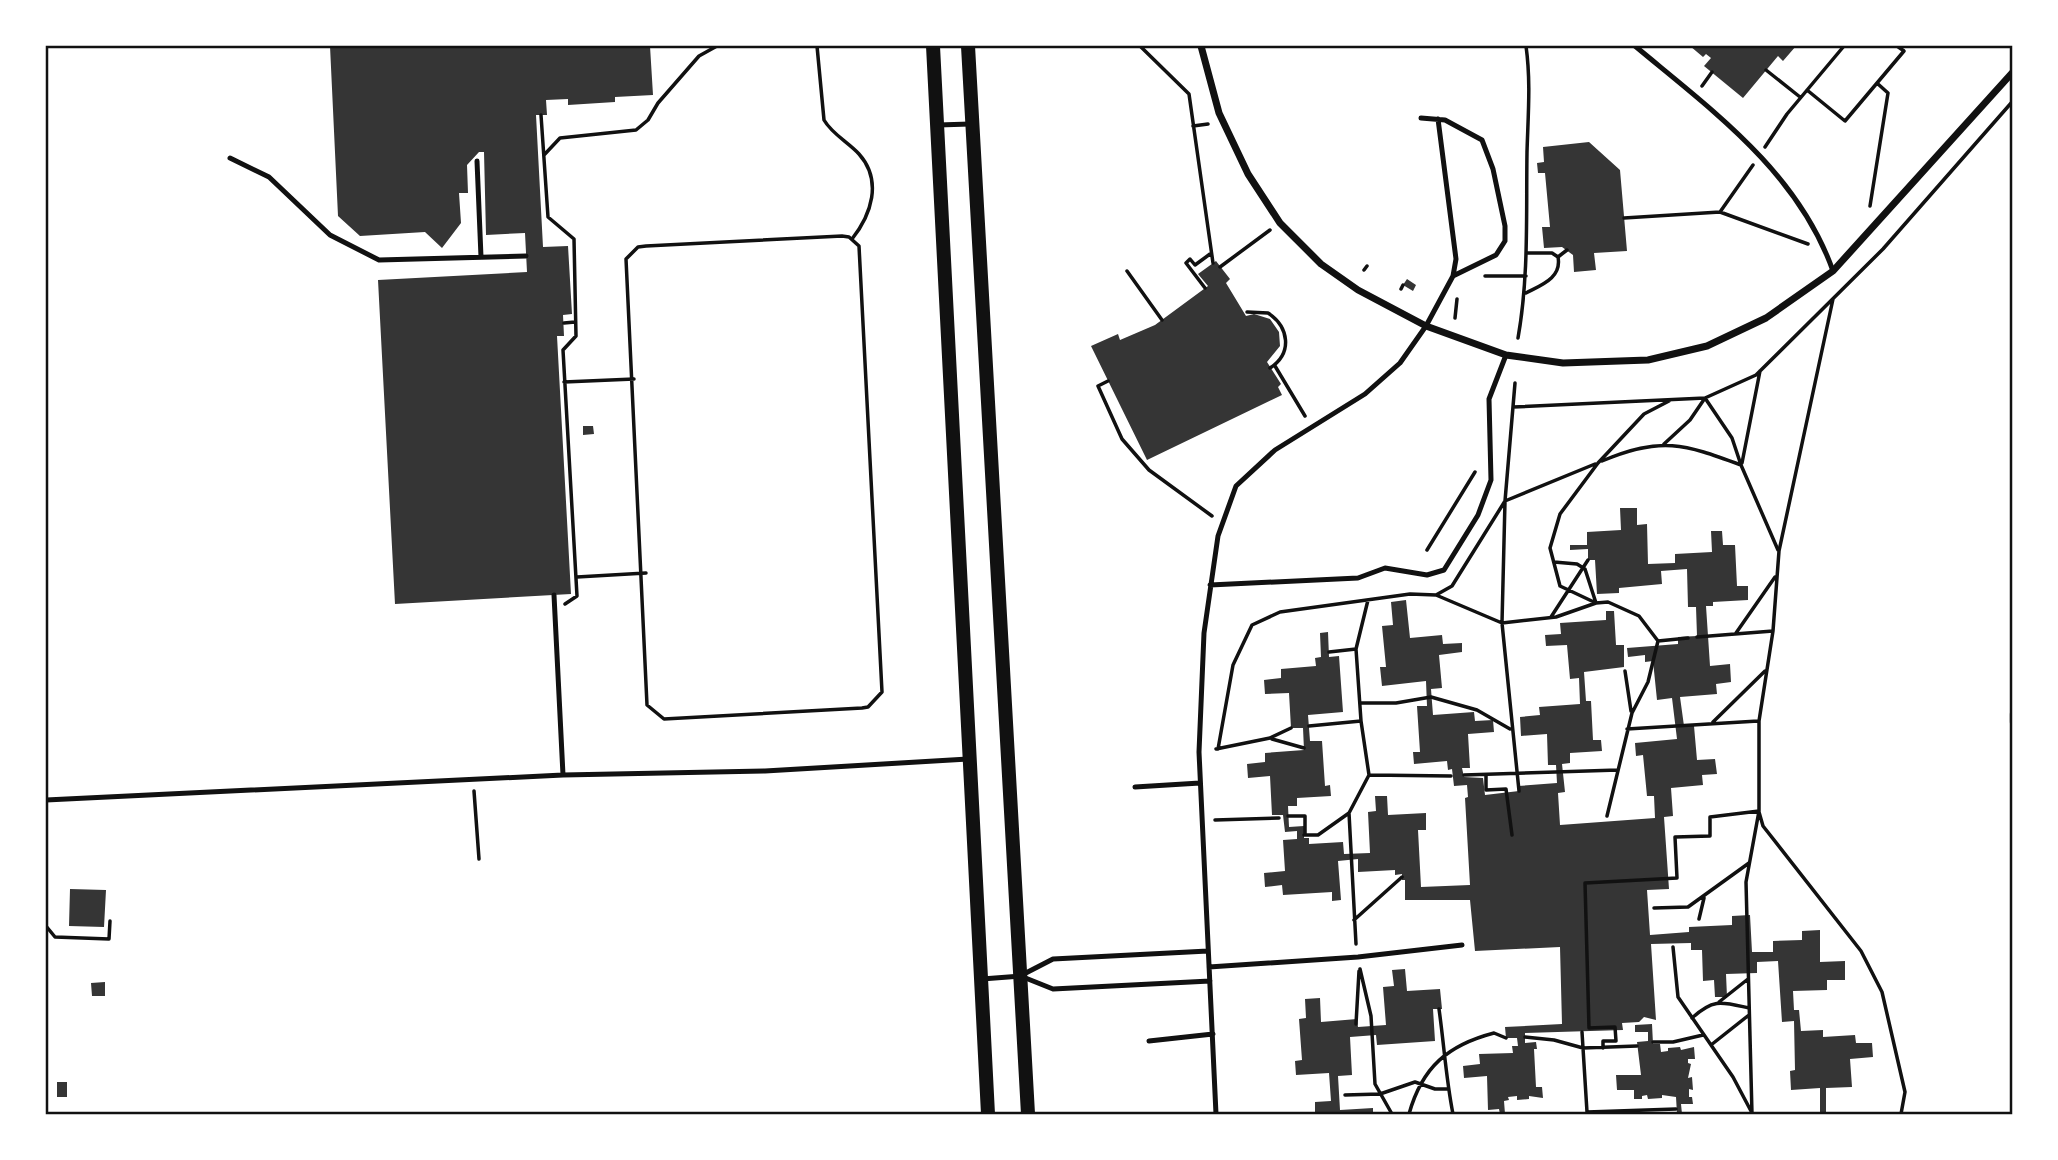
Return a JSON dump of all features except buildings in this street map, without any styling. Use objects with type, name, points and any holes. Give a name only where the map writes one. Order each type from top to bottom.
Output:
[{"type":"main road","points":[[933,46],[988,1115]]},
{"type":"main road","points":[[968,46],[1028,1115]]},
{"type":"street","points":[[1201,46],[1219,113],[1248,174],[1280,223],[1321,264],[1358,290],[1426,326],[1506,355],[1563,363],[1648,360],[1707,346],[1766,318],[1833,271],[2012,73]]},
{"type":"lane","points":[[1635,46],[1760,155],[1797,198],[1827,254],[1833,271]]},
{"type":"lane","points":[[1421,118],[1438,119],[1464,127],[1482,140],[1493,169],[1505,226],[1505,241],[1496,255],[1453,276]]},
{"type":"lane","points":[[1216,1115],[1199,752],[1204,633],[1210,585],[1223,523],[1236,486],[1275,450],[1365,394],[1400,363],[1426,326],[1453,276],[1456,259],[1438,119]]},
{"type":"lane","points":[[938,125],[973,123]]},
{"type":"lane","points":[[230,158],[269,177],[330,235],[379,260],[526,256]]},
{"type":"lane","points":[[477,161],[481,257]]},
{"type":"lane","points":[[1210,585],[1358,578],[1385,568],[1427,575],[1444,570],[1478,514],[1491,480],[1489,399],[1506,355]]},
{"type":"lane","points":[[554,595],[564,775]]},
{"type":"lane","points":[[46,800],[564,775],[765,771],[968,759]]},
{"type":"lane","points":[[1135,787],[1200,783]]},
{"type":"lane","points":[[1209,967],[1358,957],[1462,945]]},
{"type":"lane","points":[[980,980],[1020,976],[1053,959],[1208,951]]},
{"type":"lane","points":[[1020,976],[1053,989],[1210,981]]},
{"type":"lane","points":[[1149,1041],[1213,1034]]},
{"type":"path","points":[[544,155],[560,138],[636,130],[648,120],[699,56],[717,46]]},
{"type":"path","points":[[817,46],[824,120],[861,157],[871,178],[872,205],[866,220],[852,239]]},
{"type":"path","points":[[1140,46],[1189,94],[1213,263]]},
{"type":"path","points":[[1518,338],[1526,293],[1531,82],[1526,46]]},
{"type":"path","points":[[1720,212],[1801,97],[1844,46]]},
{"type":"path","points":[[1807,90],[1845,121],[1904,51],[1897,46]]},
{"type":"path","points":[[1766,70],[1801,97]]},
{"type":"path","points":[[1870,206],[1888,93],[1878,84]]},
{"type":"path","points":[[1513,407],[1705,398],[1760,371],[1883,249],[2012,102]]},
{"type":"path","points":[[541,115],[548,217]]},
{"type":"path","points":[[1624,218],[1720,212],[1827,254]]},
{"type":"path","points":[[541,217],[548,217],[573,239],[576,336],[563,350],[577,596],[555,611]]},
{"type":"path","points":[[1220,267],[1280,223]]},
{"type":"path","points":[[842,236],[852,239],[859,246],[882,692],[868,707],[862,708],[664,719],[647,705],[644,574],[624,266],[626,259],[638,247],[842,236]]},
{"type":"path","points":[[1558,257],[1567,250]]},
{"type":"path","points":[[1526,293],[1555,275],[1560,265],[1558,257],[1552,253],[1527,253]]},
{"type":"path","points":[[1205,288],[1186,263],[1191,259],[1195,265],[1211,254]]},
{"type":"path","points":[[1127,271],[1162,320]]},
{"type":"path","points":[[1478,277],[1526,276]]},
{"type":"path","points":[[1455,318],[1460,292]]},
{"type":"path","points":[[1752,1114],[1746,882],[1759,811],[1759,721],[1773,631],[1779,551],[1833,299]]},
{"type":"path","points":[[1247,312],[1269,313],[1284,329],[1287,341],[1283,355],[1272,367],[1312,427]]},
{"type":"path","points":[[564,323],[575,322]]},
{"type":"path","points":[[1741,465],[1760,371]]},
{"type":"path","points":[[564,382],[632,379]]},
{"type":"path","points":[[1108,381],[1098,386],[1122,439],[1149,470],[1223,523]]},
{"type":"path","points":[[1515,383],[1505,501],[1502,623],[1510,729],[1519,791]]},
{"type":"path","points":[[1705,398],[1732,438],[1779,551]]},
{"type":"path","points":[[1664,444],[1690,420],[1705,398]]},
{"type":"path","points":[[1596,603],[1560,586],[1550,548],[1560,514],[1598,463],[1644,414],[1671,400]]},
{"type":"path","points":[[1505,501],[1633,448],[1664,444],[1691,447],[1741,465]]},
{"type":"path","points":[[1427,550],[1475,472]]},
{"type":"path","points":[[1550,617],[1585,569],[1588,560]]},
{"type":"path","points":[[1554,562],[1577,564],[1585,569],[1596,603]]},
{"type":"path","points":[[577,577],[644,574]]},
{"type":"path","points":[[1736,633],[1777,575]]},
{"type":"path","points":[[1218,748],[1233,665],[1252,625],[1280,612],[1410,594],[1436,595],[1502,623],[1550,617],[1608,601],[1639,616],[1658,641]]},
{"type":"path","points":[[1288,816],[1305,816],[1305,835],[1318,835],[1349,813],[1369,775],[1361,721],[1356,649],[1368,600]]},
{"type":"path","points":[[1697,637],[1773,631]]},
{"type":"path","points":[[1658,641],[1688,638]]},
{"type":"path","points":[[1607,816],[1632,713],[1648,682],[1658,641]]},
{"type":"path","points":[[1329,652],[1356,649]]},
{"type":"path","points":[[1712,724],[1767,669]]},
{"type":"path","points":[[1626,671],[1632,713]]},
{"type":"path","points":[[1360,703],[1396,703],[1432,697],[1477,710],[1510,729]]},
{"type":"path","points":[[1309,726],[1361,721]]},
{"type":"path","points":[[1628,729],[1759,721]]},
{"type":"path","points":[[1199,752],[1270,738],[1291,729]]},
{"type":"path","points":[[1270,738],[1304,748]]},
{"type":"path","points":[[1464,775],[1618,769]]},
{"type":"path","points":[[1369,775],[1451,776]]},
{"type":"path","points":[[1486,775],[1486,790],[1506,789],[1512,835]]},
{"type":"path","points":[[472,779],[479,859]]},
{"type":"path","points":[[1603,1048],[1602,1041],[1616,1041],[1615,1027],[1589,1028],[1586,883],[1677,878],[1675,837],[1710,836],[1710,817],[1759,811]]},
{"type":"path","points":[[1759,811],[1763,826],[1861,951],[1882,992],[1905,1092],[1901,1115]]},
{"type":"path","points":[[1349,813],[1353,921],[1358,957]]},
{"type":"path","points":[[1202,820],[1279,818]]},
{"type":"path","points":[[1654,908],[1688,907],[1749,862]]},
{"type":"path","points":[[1353,921],[1402,877]]},
{"type":"path","points":[[1699,919],[1704,896]]},
{"type":"path","points":[[46,926],[55,937],[109,939],[110,920]]},
{"type":"path","points":[[1673,947],[1678,997],[1711,1045],[1752,1114]]},
{"type":"path","points":[[1356,1024],[1358,964],[1371,1016],[1375,1084],[1392,1115]]},
{"type":"path","points":[[1692,1018],[1705,1006],[1719,1002],[1748,979]]},
{"type":"path","points":[[1719,1002],[1749,1008]]},
{"type":"path","points":[[1439,1009],[1453,1115]]},
{"type":"path","points":[[1711,1045],[1749,1015]]},
{"type":"path","points":[[1582,1032],[1587,1114],[1676,1109]]},
{"type":"path","points":[[1409,1115],[1422,1083],[1446,1052],[1494,1033],[1506,1038]]},
{"type":"path","points":[[1653,1042],[1673,1042],[1704,1035]]},
{"type":"path","points":[[1525,1037],[1554,1040],[1583,1048],[1637,1046]]},
{"type":"path","points":[[1345,1095],[1380,1094],[1415,1082],[1435,1089],[1448,1089]]},
{"type":"waterway","points":[[2012,715],[2012,721]]}]
